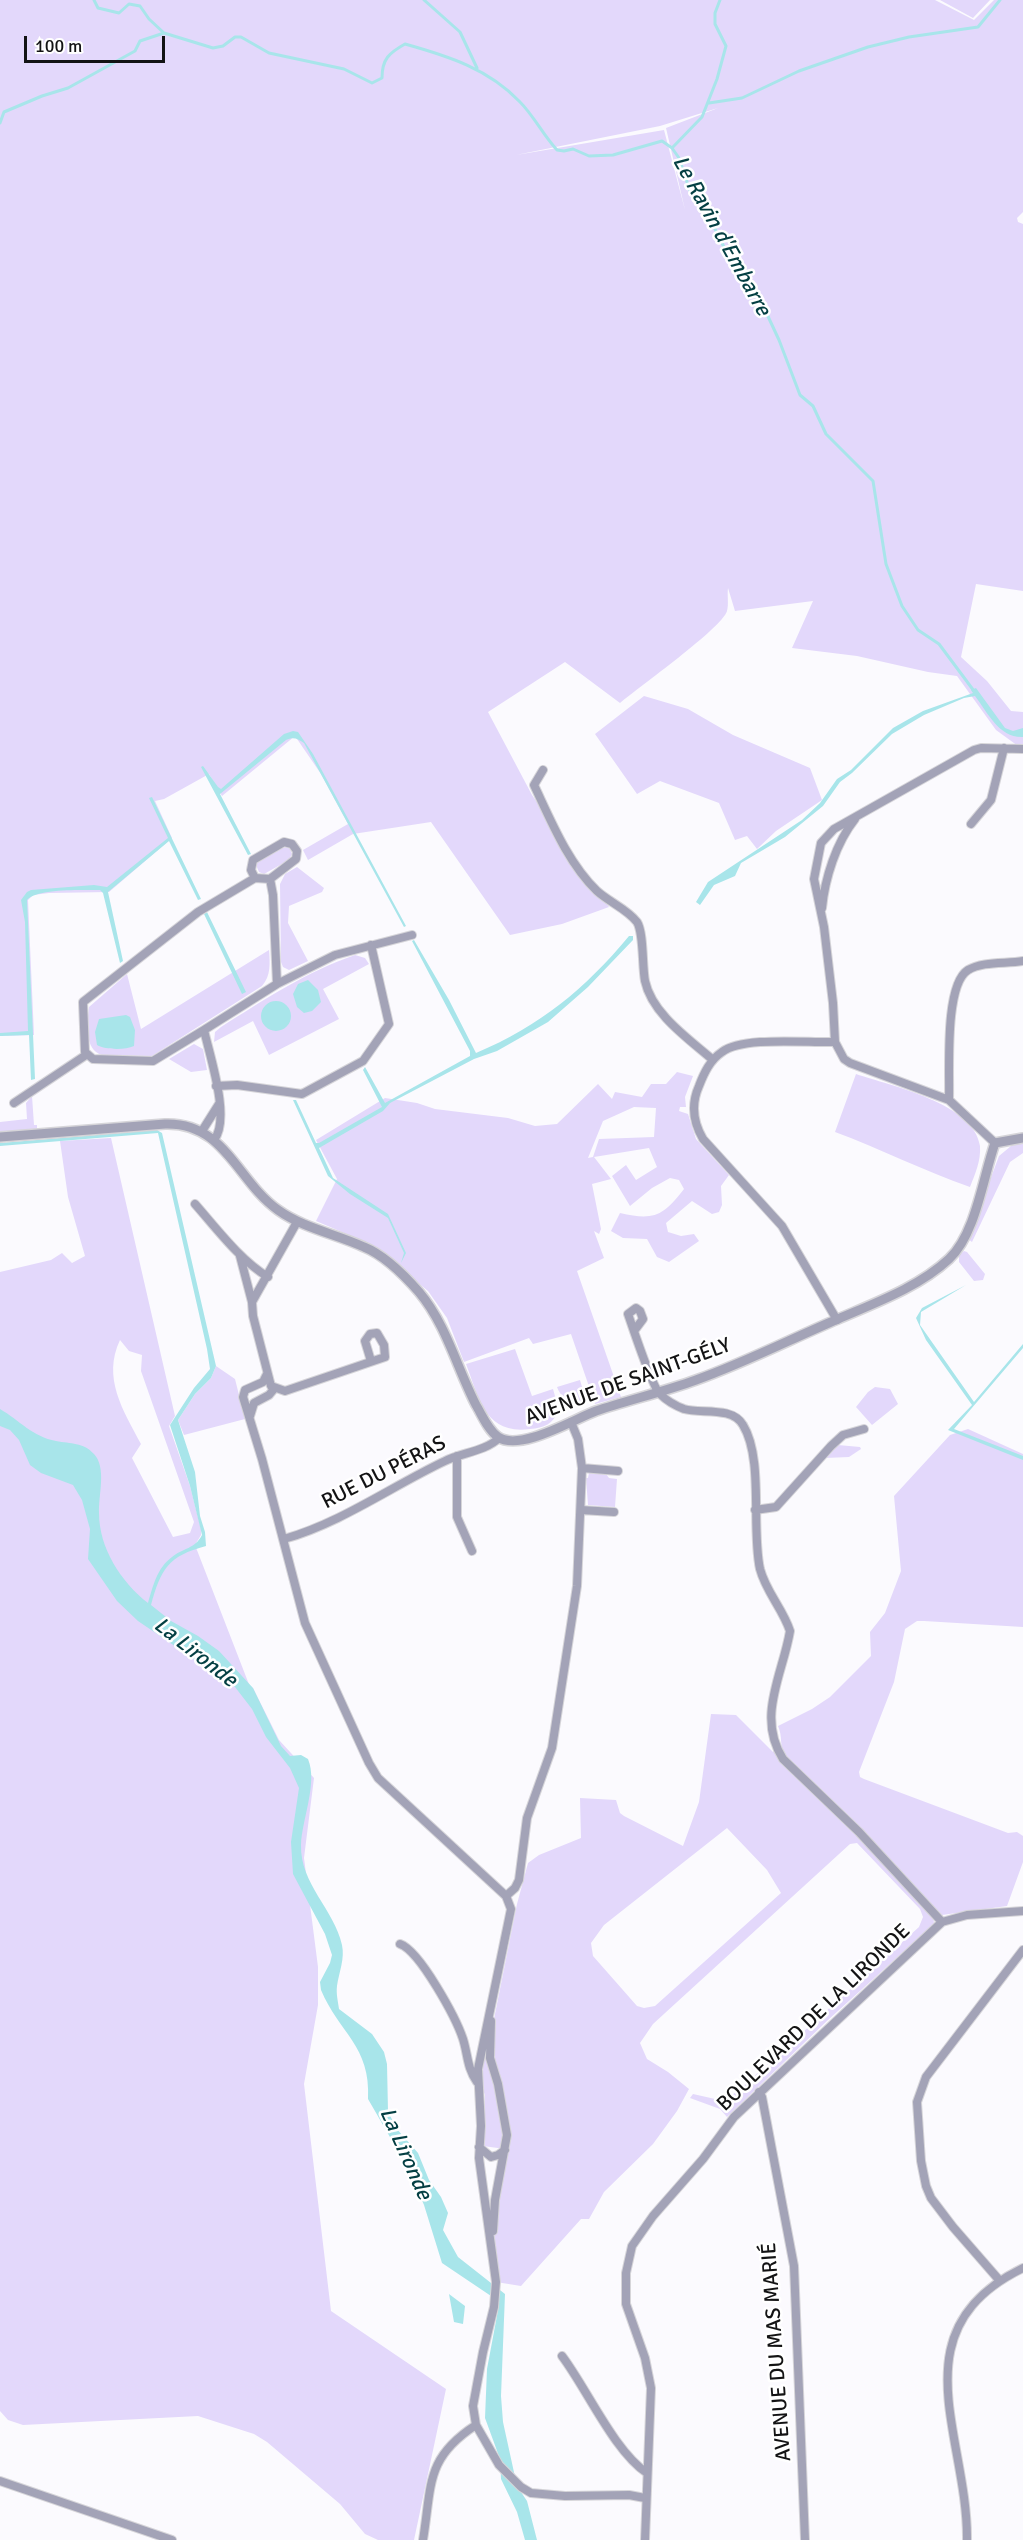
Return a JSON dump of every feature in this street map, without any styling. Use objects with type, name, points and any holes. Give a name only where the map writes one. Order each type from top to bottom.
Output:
[{"type":"street","points":[[1023,749],[981,748],[966,753],[857,815],[830,832],[821,843],[814,879],[833,1003],[835,1042],[844,1059],[949,1100],[994,1143],[1023,1138]]},
{"type":"street","points":[[971,824],[992,800],[1004,748]]},
{"type":"street","points":[[543,770],[534,785],[576,866],[598,891],[631,916],[639,926],[648,990],[664,1015],[713,1060]]},
{"type":"street","points":[[821,913],[832,866],[846,832],[857,815]]},
{"type":"street","points":[[86,1055],[83,1001],[198,912],[255,878],[270,879],[296,859],[296,849],[292,844],[284,842],[253,860],[250,870],[255,878]]},
{"type":"street","points":[[270,879],[277,984]]},
{"type":"street","points":[[86,1055],[102,1060],[153,1061],[277,984],[335,956],[412,935]]},
{"type":"street","points":[[216,1086],[237,1085],[303,1094],[363,1062],[389,1024],[371,945]]},
{"type":"street","points":[[949,1100],[951,1029],[956,986],[968,971],[979,966],[1023,961]]},
{"type":"street","points":[[204,1030],[221,1116],[220,1131],[214,1140]]},
{"type":"street","points":[[835,1042],[743,1043],[723,1050],[713,1060],[696,1095],[693,1109],[696,1128],[710,1148],[782,1226],[837,1320]]},
{"type":"street","points":[[14,1103],[86,1055]]},
{"type":"street","points":[[202,1131],[218,1108],[219,1102]]},
{"type":"street","points":[[0,1137],[172,1123],[202,1131],[214,1140],[273,1206],[297,1222],[370,1250],[418,1292],[446,1338],[484,1420],[499,1438]]},
{"type":"street","name":"AVENUE DE SAINT-GÉLY","points":[[499,1438],[519,1440],[542,1434],[600,1410],[698,1380],[837,1320],[930,1275],[951,1257],[964,1239],[994,1143]]},
{"type":"street","points":[[195,1204],[255,1269],[268,1277]]},
{"type":"street","points":[[252,1302],[297,1222]]},
{"type":"street","points":[[240,1254],[267,1374],[274,1389],[285,1390],[371,1361]]},
{"type":"street","points":[[634,1331],[658,1393],[684,1408],[721,1413],[740,1421],[746,1431],[752,1458],[760,1569],[767,1588],[790,1631],[772,1706],[771,1726],[776,1748],[783,1759],[859,1832],[942,1922],[967,1915],[1023,1911]]},
{"type":"street","points":[[267,1374],[263,1382],[245,1389],[243,1397],[309,1635],[378,1778],[506,1896],[511,1910],[479,2061],[481,2126],[479,2147],[496,2282],[494,2307],[473,2406],[476,2426],[495,2460],[518,2483],[537,2495],[619,2494],[645,2498]]},
{"type":"street","points":[[250,1417],[254,1403],[269,1395],[274,1389]]},
{"type":"street","points":[[243,1397],[254,1403]]},
{"type":"street","points":[[506,1896],[515,1888],[519,1880],[527,1818],[552,1748],[577,1586],[582,1468],[578,1439],[571,1422]]},
{"type":"street","points":[[756,1509],[776,1507],[835,1442],[847,1433],[864,1429]]},
{"type":"street","name":"RUE DU PÉRAS","points":[[284,1539],[315,1528],[457,1456],[491,1444],[499,1438]]},
{"type":"street","points":[[457,1456],[456,1517],[472,1551]]},
{"type":"street","points":[[582,1468],[618,1471]]},
{"type":"street","points":[[581,1510],[614,1512]]},
{"type":"street","name":"BOULEVARD DE LA LIRONDE","points":[[645,2540],[651,2388],[645,2358],[627,2309],[625,2283],[629,2255],[637,2238],[653,2216],[703,2159],[734,2117],[942,1922]]},
{"type":"street","points":[[400,1944],[413,1954],[445,2004],[463,2039],[468,2067],[478,2083]]},
{"type":"street","points":[[1000,2281],[953,2227],[928,2193],[921,2161],[917,2102],[926,2077],[1023,1950]]},
{"type":"street","points":[[491,2009],[490,2058],[498,2084],[507,2135],[495,2200],[492,2250]]},
{"type":"street","name":"AVENUE DU MAS MARIÉ","points":[[759,2092],[772,2144],[794,2266],[805,2540]]},
{"type":"street","points":[[479,2147],[491,2157],[506,2149]]},
{"type":"street","points":[[967,2540],[964,2497],[950,2417],[947,2365],[962,2320],[975,2302],[1000,2281],[1023,2268]]},
{"type":"street","points":[[562,2356],[578,2377],[626,2454],[632,2462],[647,2473]]},
{"type":"street","points":[[423,2540],[437,2464],[455,2439],[476,2426]]},
{"type":"street","points":[[0,2481],[154,2537],[172,2540]]},
{"type":"shaded area","points":[[0,0],[935,0],[974,20],[994,0],[1023,0],[1023,212],[1017,218],[1018,222],[1023,224],[1023,591],[976,584],[961,657],[987,681],[1011,711],[1023,712],[1023,744],[1018,746],[996,730],[957,676],[857,656],[792,648],[813,601],[735,611],[728,588],[728,608],[722,619],[696,643],[620,703],[565,662],[488,712],[532,795],[609,907],[562,924],[510,935],[431,822],[353,834],[308,860],[303,850],[348,824],[321,774],[295,736],[222,796],[209,774],[164,799],[155,801],[172,838],[109,892],[49,893],[33,895],[28,900],[34,1035],[0,1036]],"holes":[[[718,108],[666,128],[685,210],[664,130],[516,155],[660,126]]]},
{"type":"shaded area","points":[[940,0],[990,0],[973,18]]},
{"type":"shaded area","points":[[644,696],[688,709],[733,735],[810,768],[822,800],[776,831],[757,849],[747,836],[735,840],[719,803],[660,781],[637,794],[595,734]]},
{"type":"shaded area","points":[[289,847],[292,854],[289,860],[264,874],[259,872],[256,865],[262,858],[275,850]]},
{"type":"shaded area","points":[[297,867],[324,888],[322,892],[289,906],[288,923],[308,961],[289,970],[283,967],[281,962],[280,884],[285,874]]},
{"type":"shaded area","points":[[269,950],[270,964],[262,986],[152,1056],[102,1055],[92,1048],[88,1035],[89,1007],[127,974],[141,1029]]},
{"type":"shaded area","points":[[355,955],[365,958],[369,964],[323,989],[339,1019],[269,1055],[253,1021],[214,1042],[215,1032],[254,1006],[302,978]]},
{"type":"shaded area","points":[[194,1044],[203,1049],[207,1070],[191,1072],[169,1059]]},
{"type":"shaded area","points":[[677,1072],[693,1076],[685,1097],[686,1107],[680,1107],[679,1111],[688,1114],[696,1139],[729,1175],[721,1186],[722,1205],[719,1212],[712,1214],[692,1201],[666,1223],[668,1232],[681,1236],[694,1234],[699,1241],[669,1262],[657,1257],[647,1239],[623,1238],[611,1231],[620,1213],[650,1216],[663,1211],[684,1189],[679,1180],[670,1178],[652,1188],[630,1206],[612,1176],[626,1165],[636,1180],[657,1167],[649,1148],[594,1157],[611,1179],[592,1184],[601,1229],[599,1234],[594,1231],[604,1258],[577,1271],[621,1397],[595,1404],[571,1334],[533,1344],[529,1338],[464,1362],[447,1318],[428,1291],[370,1244],[316,1221],[337,1179],[316,1140],[385,1098],[417,1103],[435,1109],[508,1118],[535,1126],[557,1124],[598,1084],[612,1099],[615,1092],[642,1097],[651,1084],[666,1084]],"holes":[[[634,1107],[656,1108],[654,1137],[599,1139],[593,1157],[588,1158],[603,1121]]]},
{"type":"shaded area","points":[[856,1074],[929,1098],[963,1118],[974,1131],[980,1146],[979,1162],[970,1187],[835,1132]]},
{"type":"shaded area","points":[[32,1096],[34,1125],[37,1125],[37,1129],[0,1132],[0,1122],[27,1119],[26,1103]]},
{"type":"shaded area","points":[[111,1138],[175,1416],[169,1426],[190,1486],[201,1529],[201,1535],[195,1545],[250,1687],[253,1688],[279,1740],[314,1778],[304,1858],[318,1967],[318,2005],[304,2084],[331,2311],[446,2389],[414,2540],[378,2540],[365,2534],[340,2504],[267,2442],[254,2434],[198,2416],[23,2425],[8,2420],[0,2411],[0,1272],[51,1260],[62,1253],[72,1263],[85,1256],[68,1197],[60,1141]],"holes":[[[120,1340],[129,1351],[142,1355],[141,1371],[194,1522],[190,1533],[173,1537],[132,1458],[141,1444],[117,1393],[113,1368]]]},
{"type":"shaded area","points":[[1023,1143],[1023,1153],[1010,1162],[972,1242],[968,1239],[999,1156],[1011,1146]]},
{"type":"shaded area","points":[[964,1251],[985,1274],[983,1280],[974,1281],[959,1262],[959,1255]]},
{"type":"shaded area","points":[[515,1349],[532,1396],[553,1389],[559,1410],[554,1419],[544,1426],[515,1429],[503,1426],[493,1420],[486,1411],[475,1389],[466,1364]]},
{"type":"shaded area","points":[[216,1366],[235,1379],[245,1419],[184,1435],[178,1420],[195,1394],[211,1378]]},
{"type":"shaded area","points":[[580,1380],[587,1404],[566,1398],[557,1387]]},
{"type":"shaded area","points":[[875,1387],[890,1389],[898,1404],[872,1425],[856,1407]]},
{"type":"shaded area","points":[[968,1429],[1023,1454],[1023,1627],[917,1621],[905,1629],[894,1682],[859,1772],[860,1777],[864,1779],[1008,1833],[1017,1832],[1023,1836],[1023,1862],[1007,1906],[942,1915],[785,1757],[778,1726],[830,1697],[871,1656],[870,1632],[885,1613],[901,1571],[894,1496],[950,1435]]},
{"type":"shaded area","points":[[838,1445],[861,1449],[849,1457],[825,1458],[833,1447]]},
{"type":"shaded area","points":[[589,1473],[606,1474],[609,1478],[617,1479],[615,1507],[588,1505],[586,1478]]},
{"type":"shaded area","points":[[711,1714],[736,1715],[773,1752],[776,1751],[933,1913],[934,1924],[828,2020],[727,2117],[720,2109],[690,2098],[693,2094],[724,2101],[919,1927],[923,1917],[920,1909],[857,1843],[850,1844],[653,2024],[640,2043],[647,2059],[689,2089],[677,2111],[653,2144],[604,2192],[589,2219],[581,2219],[521,2286],[496,2282],[493,2231],[505,2149],[483,2146],[485,2095],[475,2068],[477,2052],[494,2019],[517,1904],[528,1863],[539,1855],[581,1838],[580,1798],[616,1800],[620,1813],[624,1816],[683,1846],[699,1802]],"holes":[[[727,1828],[767,1870],[781,1893],[655,2006],[644,2008],[637,2006],[593,1956],[591,1943],[604,1925]]]},
{"type":"water","points":[[976,688],[1005,728],[1013,731],[1023,728],[1023,737],[1001,729],[975,696],[964,698],[924,715],[892,734],[840,782],[823,806],[785,837],[741,863],[735,876],[714,885],[700,905],[696,902],[708,882],[802,820],[820,803],[837,779],[851,770],[893,728],[923,711],[973,693],[971,690]]},
{"type":"water","points":[[298,732],[313,754],[406,926],[404,927],[304,743],[297,739],[286,740],[220,794],[251,854],[248,855],[201,767],[203,766],[221,789],[284,734]]},
{"type":"water","points":[[152,797],[201,899],[198,900],[169,841],[108,892],[123,961],[120,963],[103,893],[100,890],[40,893],[27,900],[35,1079],[31,1080],[29,1035],[0,1036],[0,1033],[28,1031],[25,922],[21,900],[31,890],[94,885],[107,887],[168,838],[149,798]]},
{"type":"water","points":[[207,912],[246,992],[242,994],[204,914]]},
{"type":"water","points":[[629,936],[633,936],[633,940],[588,987],[548,1022],[497,1051],[474,1059],[390,1103],[383,1111],[319,1148],[333,1178],[388,1214],[406,1253],[401,1263],[404,1253],[388,1218],[350,1194],[328,1176],[293,1100],[296,1100],[316,1143],[319,1143],[382,1107],[363,1070],[365,1067],[385,1103],[470,1056],[470,1051],[412,941],[414,940],[449,1000],[476,1053],[521,1031],[560,1004],[596,973]]},
{"type":"water","points":[[308,980],[318,990],[321,1002],[312,1011],[304,1013],[297,1007],[293,994],[298,984]]},
{"type":"water","points":[[276,1001],[287,1005],[291,1016],[287,1027],[276,1031],[265,1027],[261,1016],[265,1005]]},
{"type":"water","points":[[126,1015],[130,1017],[135,1030],[134,1046],[115,1049],[97,1045],[95,1032],[99,1019]]},
{"type":"water","name":"La Lironde","points":[[157,1130],[162,1133],[216,1366],[211,1378],[195,1394],[178,1420],[195,1472],[206,1546],[183,1554],[168,1566],[158,1582],[151,1605],[171,1621],[219,1651],[253,1688],[281,1746],[290,1756],[301,1755],[308,1759],[311,1779],[302,1835],[302,1859],[311,1884],[332,1920],[342,1945],[337,1989],[339,2009],[372,2034],[384,2052],[387,2064],[388,2111],[396,2128],[418,2153],[429,2180],[441,2197],[448,2213],[443,2230],[458,2257],[505,2294],[501,2396],[503,2422],[517,2486],[527,2501],[537,2540],[525,2540],[517,2512],[501,2479],[500,2459],[485,2418],[487,2369],[499,2305],[491,2296],[442,2263],[424,2205],[409,2170],[368,2099],[368,2081],[359,2053],[321,1990],[320,1982],[332,1955],[325,1934],[293,1874],[291,1842],[299,1788],[290,1768],[266,1737],[252,1709],[235,1687],[138,1621],[117,1601],[88,1559],[90,1529],[82,1500],[73,1485],[41,1473],[30,1465],[19,1440],[10,1430],[0,1426],[0,1409],[40,1436],[81,1445],[94,1454],[101,1474],[100,1526],[107,1551],[121,1575],[148,1603],[156,1578],[163,1566],[176,1554],[196,1543],[202,1535],[190,1486],[170,1425],[194,1388],[210,1369],[158,1133],[0,1146],[0,1143]]},
{"type":"water","points":[[966,1285],[921,1312],[920,1325],[974,1402],[1023,1344],[1023,1348],[954,1429],[1023,1456],[1023,1460],[948,1430],[972,1405],[926,1340],[916,1318],[922,1308]]},
{"type":"water","points":[[449,2294],[465,2306],[463,2324],[454,2322]]},
{"type":"waterway","name":"Le Ravin d'Embarre","points":[[94,0],[98,8],[119,13],[129,4],[140,6],[149,19],[164,33],[213,48],[223,46],[235,37],[241,37],[269,53],[344,69],[372,83],[382,78],[383,66],[388,57],[405,44],[467,65],[495,81],[525,107],[557,150],[573,149],[589,156],[613,155],[662,141],[672,148],[679,158],[690,191],[706,211],[734,267],[752,282],[779,340],[800,395],[813,406],[826,434],[873,481],[886,564],[902,606],[918,630],[939,644],[974,691]]},
{"type":"waterway","points":[[424,0],[460,32],[477,68]]},
{"type":"waterway","points":[[672,148],[702,117],[717,79],[726,46],[715,24],[715,13],[720,0]]},
{"type":"waterway","points":[[709,103],[742,98],[799,71],[868,47],[909,37],[978,27],[1000,0]]},
{"type":"waterway","points":[[0,123],[4,112],[68,88],[135,51],[140,41],[164,33]]}]
